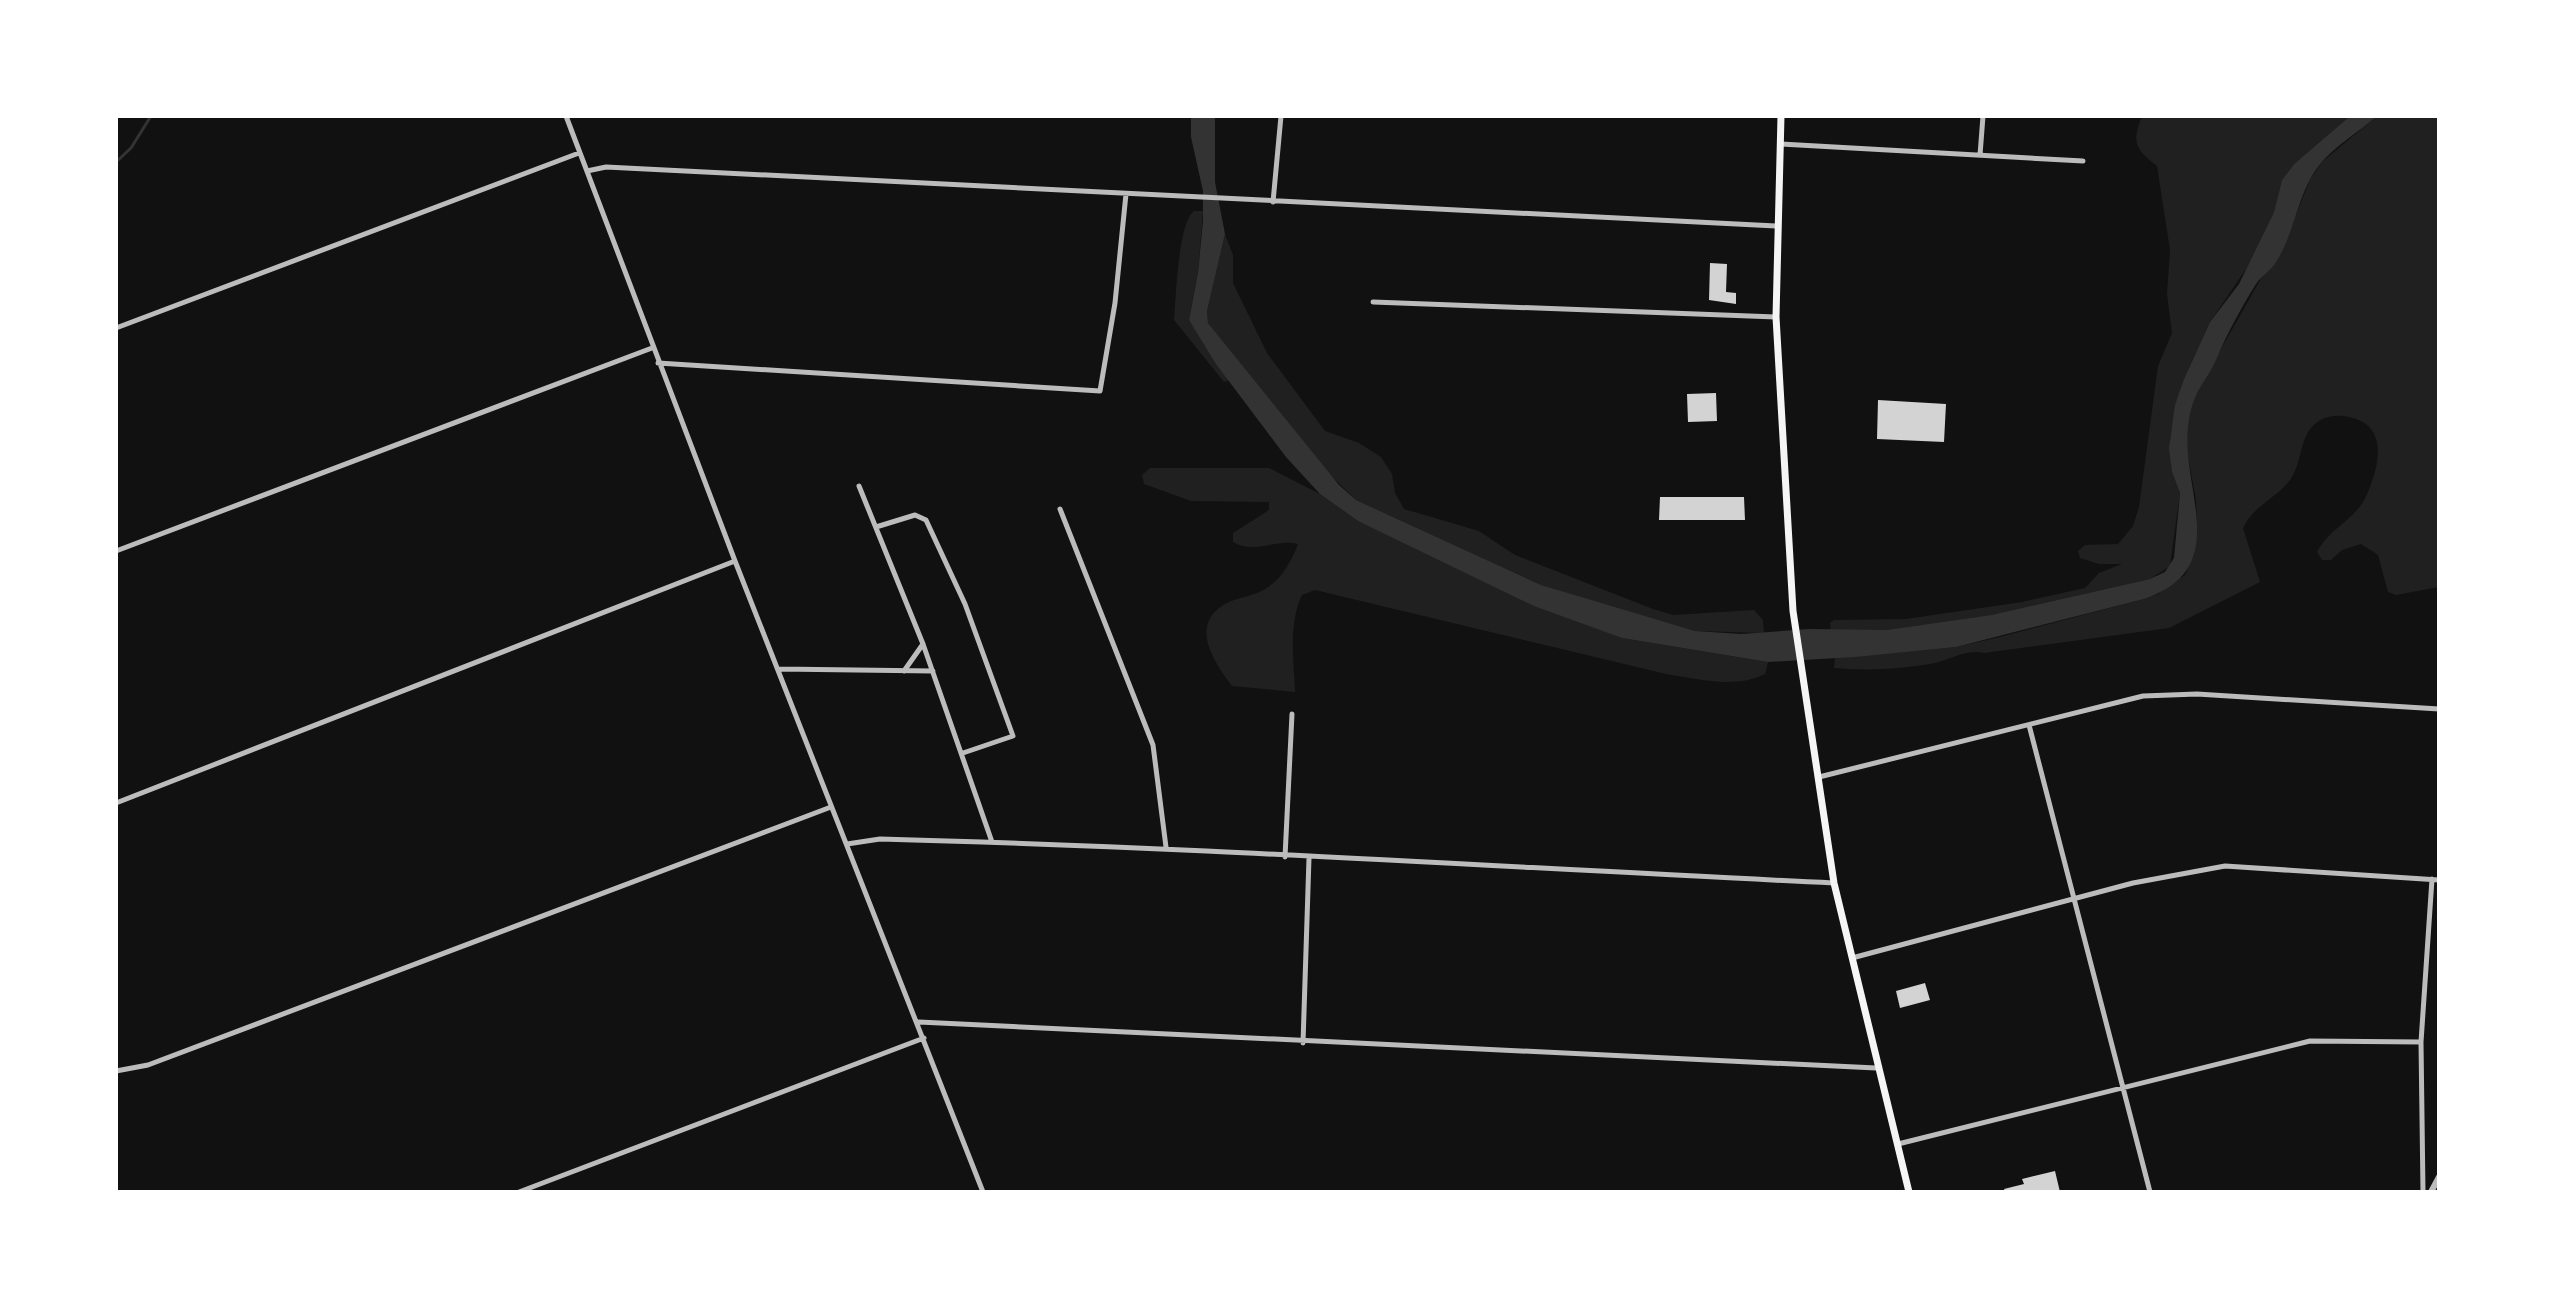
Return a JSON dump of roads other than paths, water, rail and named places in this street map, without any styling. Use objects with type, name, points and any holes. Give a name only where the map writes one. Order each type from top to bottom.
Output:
[{"type":"main road","points":[[1781,116],[1776,317],[1793,611],[1834,883],[1876,1068],[1909,1192]]},
{"type":"street","points":[[566,116],[652,348],[983,1192]]},
{"type":"street","points":[[1273,202],[1281,116]]},
{"type":"street","points":[[1980,155],[1983,116]]},
{"type":"street","points":[[1779,143],[2083,161]]},
{"type":"street","points":[[116,328],[579,153]]},
{"type":"street","points":[[587,171],[606,167],[1776,226]]},
{"type":"street","points":[[658,363],[1100,391],[1115,303],[1126,194]]},
{"type":"street","points":[[1373,302],[1776,317]]},
{"type":"street","points":[[116,551],[652,348]]},
{"type":"street","points":[[859,486],[923,644],[992,842]]},
{"type":"street","points":[[1060,509],[1153,745],[1166,847]]},
{"type":"street","points":[[876,527],[915,515],[926,520],[965,604],[1013,736],[963,753]]},
{"type":"street","points":[[116,803],[735,561]]},
{"type":"street","points":[[903,671],[923,644]]},
{"type":"street","points":[[779,669],[933,671]]},
{"type":"street","points":[[1816,778],[2143,696],[2197,694],[2439,709]]},
{"type":"street","points":[[1285,857],[1292,714]]},
{"type":"street","points":[[2029,725],[2150,1192]]},
{"type":"street","points":[[116,1071],[148,1065],[831,807]]},
{"type":"street","points":[[847,844],[880,839],[1166,847],[1285,857],[1834,883]]},
{"type":"street","points":[[1303,1043],[1309,858]]},
{"type":"street","points":[[1852,958],[2180,872],[2225,866],[2436,880],[2421,1042],[2423,1192]]},
{"type":"street","points":[[918,1022],[1303,1043],[1876,1068]]},
{"type":"street","points":[[519,1192],[924,1038]]},
{"type":"street","points":[[1898,1144],[2123,1085],[2310,1041],[2421,1042]]},
{"type":"street","points":[[2431,1192],[2439,1177]]},
{"type":"waterway","points":[[116,162],[131,148],[151,116]]}]
